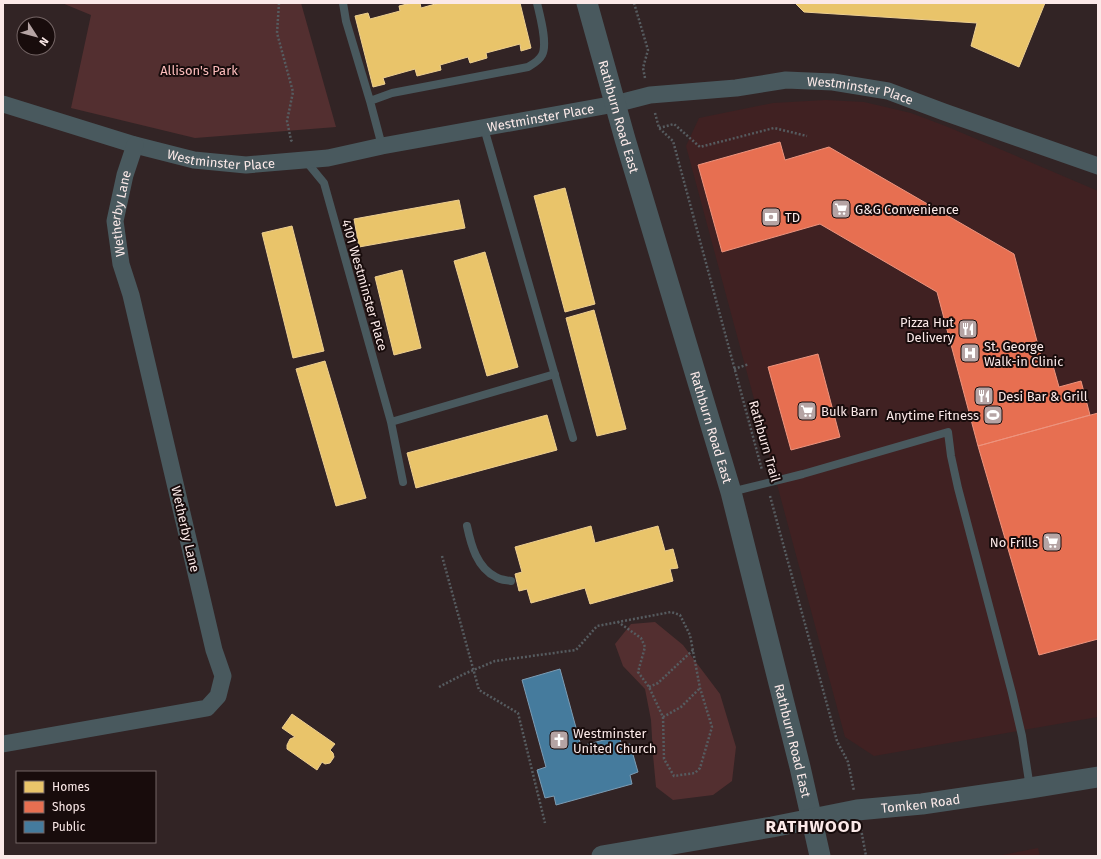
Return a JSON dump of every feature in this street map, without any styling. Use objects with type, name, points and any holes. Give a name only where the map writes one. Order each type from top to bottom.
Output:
[{"type":"street","name":"Rathburn Road East","points":[[587,3],[625,139],[731,492],[820,856]]},
{"type":"street","name":"Westminster Place","points":[[3,104],[135,145],[194,160],[246,165],[328,158],[382,146],[615,104],[650,95],[736,88],[786,80],[833,82],[888,91],[1098,166]]},
{"type":"street","name":"Wetherby Lane","points":[[3,744],[207,708],[218,696],[223,676],[214,650],[131,294],[121,264],[115,221],[125,175],[135,145]]},
{"type":"street","name":"Tomken Road","points":[[602,856],[857,810],[922,804],[1098,777]]},
{"type":"lane","points":[[343,3],[346,20],[382,146]]},
{"type":"lane","points":[[370,101],[392,93],[528,68],[536,63],[542,56],[545,47],[537,3]]},
{"type":"lane","points":[[484,128],[573,438]]},
{"type":"lane","name":"4101 Westminster Place","points":[[305,160],[324,183],[390,422],[403,482]]},
{"type":"lane","points":[[390,422],[555,374]]},
{"type":"lane","points":[[731,492],[803,474],[948,432],[951,456],[957,482],[1022,736],[1030,788]]},
{"type":"lane","points":[[467,526],[471,544],[478,560],[487,572],[497,578],[511,581]]},
{"type":"path","points":[[279,3],[277,33],[293,92],[287,121],[291,140],[305,160]]},
{"type":"path","points":[[634,3],[648,50],[643,68]]},
{"type":"path","name":"Rathburn Trail","points":[[807,136],[774,128],[700,146],[674,124],[659,128],[673,141],[837,742],[848,762]]},
{"type":"path","points":[[734,369],[749,364]]},
{"type":"path","points":[[442,556],[479,690],[518,713],[545,824]]},
{"type":"path","points":[[439,687],[495,661],[576,650],[597,626],[618,622],[671,612],[680,616],[690,636],[700,688],[712,727],[700,768],[695,773],[674,776],[664,759],[663,717],[649,687],[638,672],[645,647],[641,638],[618,622]]},
{"type":"path","points":[[649,687],[658,683],[693,650]]},
{"type":"path","points":[[663,717],[681,707],[700,688]]},
{"type":"shaded area","points":[[826,100],[864,102],[911,113],[948,127],[1098,191],[1098,717],[874,756],[845,737],[686,146],[699,118],[773,103]]},
{"type":"shaded area","points":[[1038,848],[1040,856],[997,856]]},
{"type":"green space","name":"Allison's Park","points":[[62,3],[301,3],[336,127],[195,138],[71,108],[91,15]]},
{"type":"green space","points":[[655,622],[683,645],[720,694],[736,747],[732,781],[713,795],[673,800],[656,787],[651,720],[645,689],[623,666],[615,644],[631,624]]},
{"type":"building: Homes","points":[[411,3],[420,3],[421,8],[439,3],[520,3],[531,48],[521,51],[520,44],[486,53],[487,58],[470,63],[468,57],[440,65],[441,70],[417,76],[415,69],[383,78],[385,84],[373,87],[355,16],[368,13],[370,19],[400,11],[399,6]]},
{"type":"building: Homes","points":[[795,3],[1045,3],[1019,67],[971,46],[977,23],[804,12]]},
{"type":"building: Homes","points":[[565,188],[595,304],[565,312],[534,196]]},
{"type":"building: Homes","points":[[459,200],[465,228],[359,247],[354,219]]},
{"type":"building: Homes","points":[[292,226],[324,351],[293,358],[262,233]]},
{"type":"building: Homes","points":[[485,252],[518,367],[487,376],[454,261]]},
{"type":"building: Homes","points":[[402,270],[421,348],[394,355],[375,277]]},
{"type":"building: Homes","points":[[594,310],[626,429],[597,436],[566,318]]},
{"type":"building: Homes","points":[[325,361],[366,498],[336,506],[296,369]]},
{"type":"building: Homes","points":[[547,415],[557,450],[416,488],[407,453]]},
{"type":"building: Homes","points":[[591,526],[595,543],[658,526],[665,551],[673,549],[678,568],[670,569],[673,581],[590,604],[585,588],[531,603],[527,589],[519,591],[515,574],[522,572],[515,547]]},
{"type":"building: Homes","points":[[292,714],[335,744],[330,750],[334,757],[330,763],[325,764],[322,762],[317,770],[287,749],[290,739],[295,737],[282,728]]},
{"type":"building: Shops","points":[[780,142],[785,160],[829,147],[1014,254],[1043,364],[1052,362],[1059,387],[1081,381],[1090,415],[978,446],[937,292],[820,224],[722,252],[698,165]]},
{"type":"building: Shops","points":[[818,354],[840,437],[791,450],[768,367]]},
{"type":"building: Shops","name":"No Frills","points":[[1098,413],[1098,639],[1039,655],[978,446]]},
{"type":"building: Public","name":"Westminster United Church","points":[[560,669],[581,746],[619,736],[622,746],[630,744],[638,772],[630,775],[632,784],[556,805],[554,796],[545,798],[537,770],[546,767],[522,680]]},
{"type":"place","name":"G&G Convenience","points":[[841,209]]},
{"type":"place","name":"TD","points":[[771,217]]},
{"type":"place","name":"Pizza Hut Delivery","points":[[968,329]]},
{"type":"place","name":"St. George Walk-in Clinic","points":[[970,353]]},
{"type":"place","name":"Desi Bar & Grill","points":[[984,396]]},
{"type":"place","name":"Bulk Barn","points":[[807,411]]},
{"type":"place","name":"Anytime Fitness","points":[[993,415]]},
{"type":"place","name":"No Frills","points":[[1052,542]]},
{"type":"place","name":"Westminster United Church","points":[[559,740]]},
{"type":"district","name":"RATHWOOD","points":[[814,826]]}]
